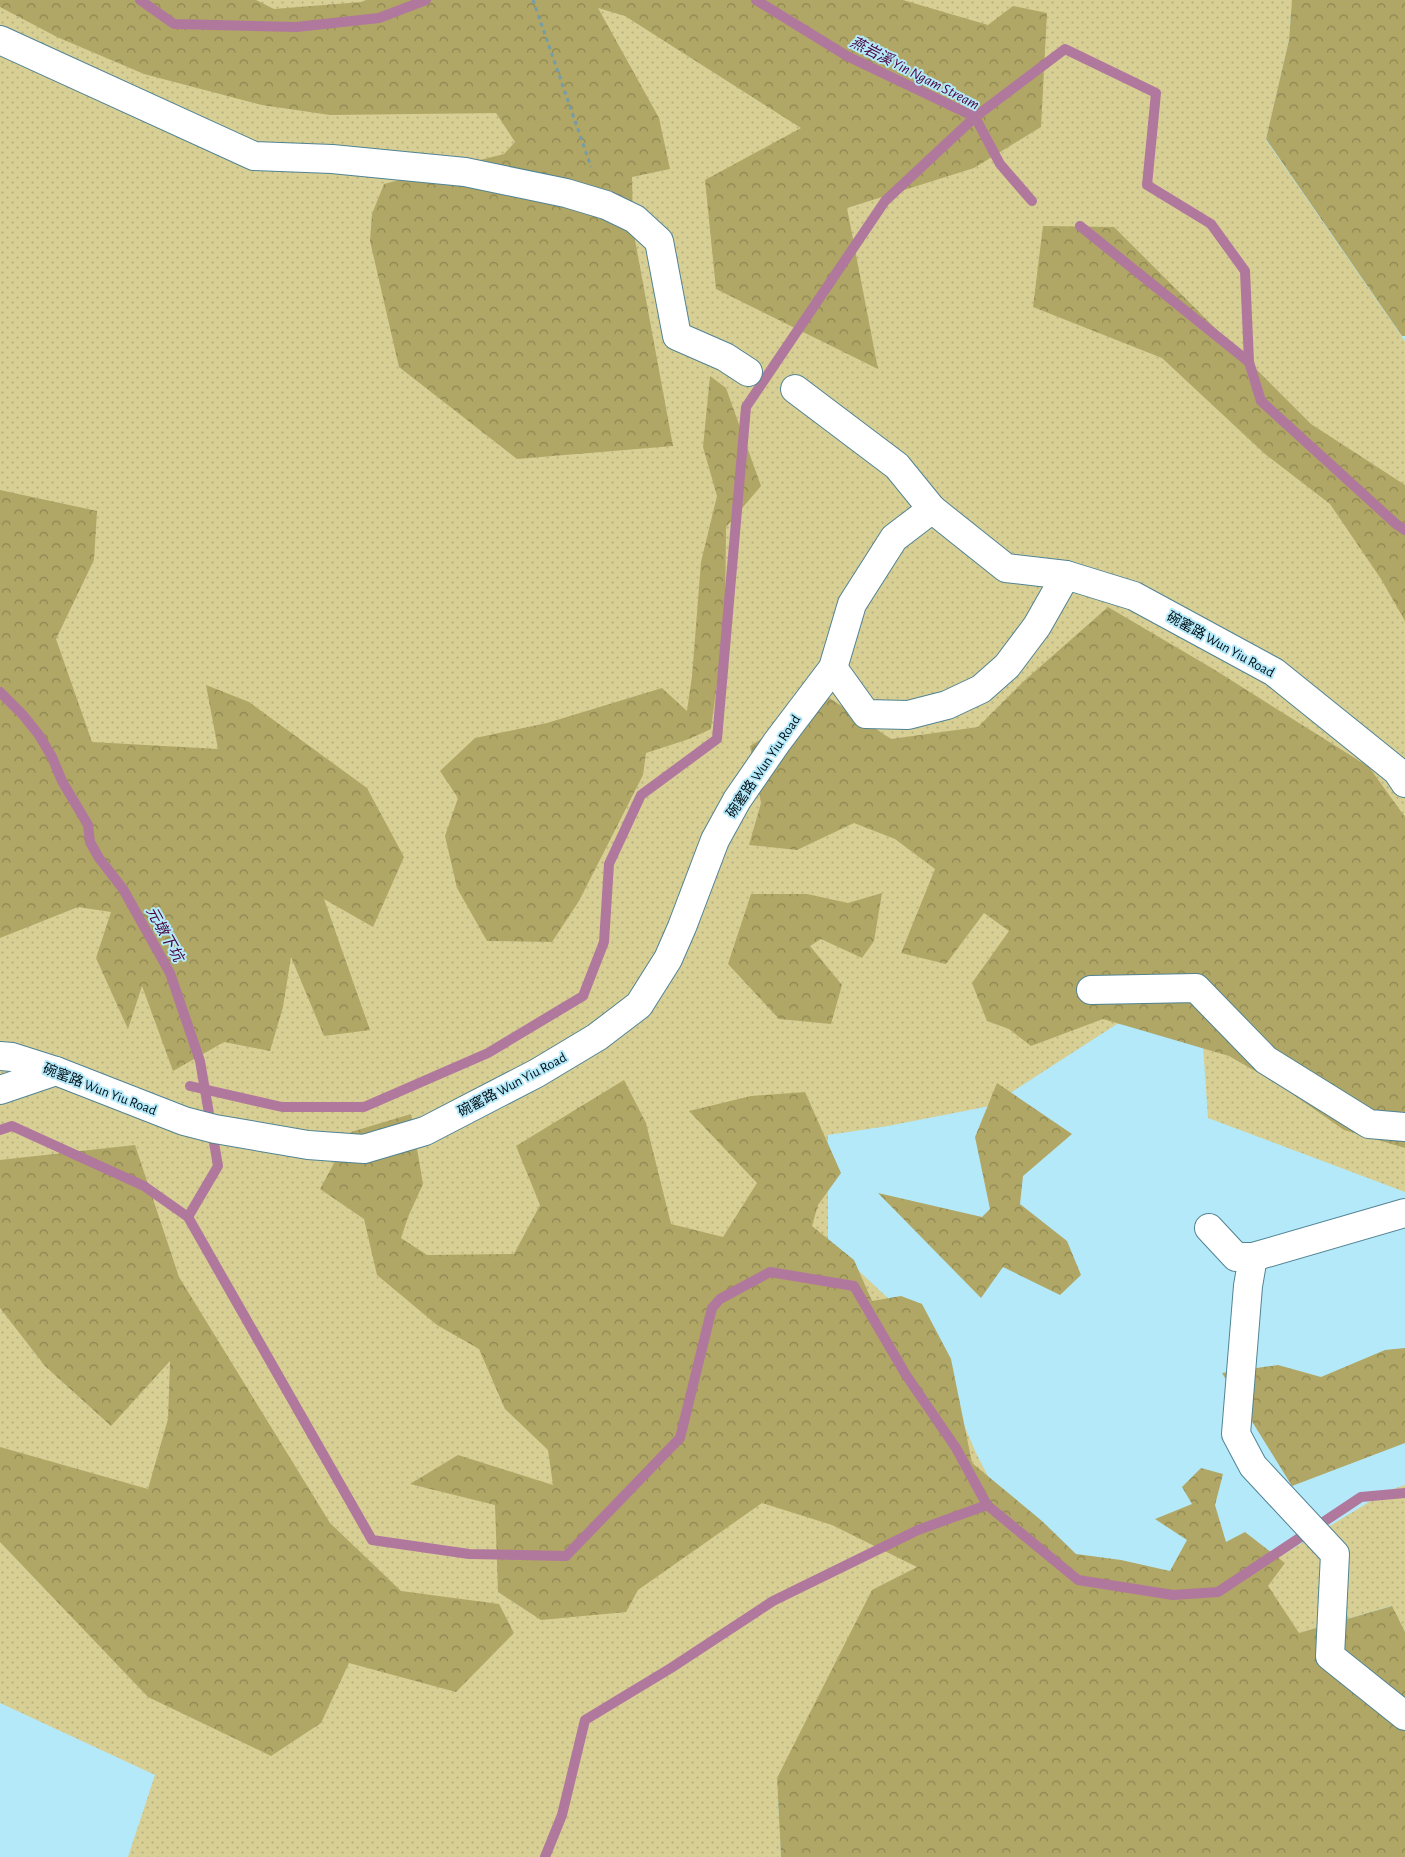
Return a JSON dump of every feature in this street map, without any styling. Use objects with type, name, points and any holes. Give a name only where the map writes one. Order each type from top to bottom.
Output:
[{"type":"street","points":[[0,40],[254,156],[332,159],[465,172],[566,193],[606,205],[635,219],[659,241],[677,336],[725,357],[748,372]]},
{"type":"street","points":[[795,388],[897,466],[932,509]]},
{"type":"street","name":"碗窰路 Wun Yiu Road","points":[[0,1056],[12,1057],[56,1071],[184,1121],[215,1129],[308,1145],[364,1149],[425,1131],[537,1073],[597,1037],[639,1005],[668,959],[715,840],[737,800],[833,668],[852,604],[894,538],[932,509],[1006,568],[1066,575],[1134,596],[1274,672],[1397,771],[1405,782]]},
{"type":"street","points":[[833,668],[866,714],[908,715],[947,705],[981,689],[1007,666],[1037,626],[1066,575]]},
{"type":"street","points":[[1091,990],[1196,988],[1266,1060],[1369,1124],[1405,1126]]},
{"type":"street","points":[[0,1090],[56,1071]]},
{"type":"street","points":[[1209,1228],[1236,1257],[1253,1257],[1405,1214]]},
{"type":"street","points":[[1253,1257],[1248,1286],[1236,1434],[1253,1466],[1335,1554],[1330,1656],[1405,1716]]},
{"type":"path","points":[[533,0],[577,130],[606,205]]},
{"type":"shaded area","points":[[0,0],[1292,0],[1289,40],[1266,140],[1405,341],[1405,1192],[1208,1118],[1202,1031],[1117,1024],[990,1106],[888,1126],[828,1135],[828,1242],[924,1332],[976,1453],[1030,1558],[1130,1614],[1276,1559],[1387,1491],[1405,1485],[1405,1632],[1391,1606],[777,1778],[781,1857],[128,1857],[155,1775],[0,1703]]},
{"type":"green space","points":[[0,0],[256,0],[274,9],[361,2],[366,0],[903,0],[988,25],[1013,6],[1047,13],[1041,127],[974,168],[847,208],[878,369],[716,289],[705,180],[801,128],[625,16],[598,8],[659,118],[670,169],[632,177],[633,229],[673,446],[517,459],[399,367],[370,241],[372,214],[384,184],[504,154],[515,142],[496,113],[330,115],[262,105],[144,74],[57,37],[0,7]]},
{"type":"green space","points":[[1292,0],[1405,0],[1405,336],[1402,336],[1266,139],[1289,40]]},
{"type":"green space","points":[[1043,226],[1114,227],[1311,424],[1405,485],[1405,621],[1381,579],[1330,504],[1265,454],[1162,358],[1033,307]]},
{"type":"green space","points":[[710,376],[726,388],[761,486],[726,527],[725,624],[711,729],[689,739],[646,753],[643,775],[579,901],[552,942],[487,941],[457,888],[445,836],[458,798],[440,771],[475,738],[547,723],[662,688],[687,711],[692,676],[701,562],[717,496],[703,447]]},
{"type":"green space","points":[[0,490],[97,511],[94,560],[56,639],[92,742],[218,749],[206,685],[249,702],[367,788],[404,857],[373,927],[324,899],[370,1030],[324,1036],[291,957],[283,1007],[270,1051],[224,1042],[173,1071],[142,986],[128,1029],[96,958],[111,912],[78,907],[0,938]]},
{"type":"green space","points":[[1108,607],[1215,670],[1369,767],[1405,817],[1405,1148],[1344,1130],[1281,1086],[1229,1056],[1103,1019],[1031,1046],[1009,1029],[987,1021],[972,983],[1009,931],[984,913],[946,964],[901,953],[935,869],[895,839],[854,823],[797,850],[749,845],[761,803],[750,746],[828,697],[891,739],[978,727],[1024,681]]},
{"type":"green space","points":[[882,893],[874,941],[862,958],[821,939],[810,946],[842,985],[831,1024],[779,1019],[728,964],[751,894],[807,894],[848,903]]},
{"type":"green space","points":[[624,1080],[646,1123],[671,1224],[723,1237],[757,1183],[689,1111],[751,1096],[805,1092],[841,1173],[818,1205],[812,1226],[854,1260],[872,1301],[901,1296],[922,1304],[951,1359],[972,1463],[1042,1521],[1076,1554],[1121,1560],[1170,1571],[1187,1540],[1155,1519],[1192,1504],[1182,1487],[1201,1468],[1223,1474],[1215,1505],[1226,1542],[1245,1532],[1285,1563],[1268,1586],[1299,1633],[1392,1606],[1405,1632],[1405,1857],[781,1857],[777,1778],[872,1590],[917,1567],[832,1525],[762,1503],[638,1590],[626,1612],[541,1620],[498,1592],[495,1505],[410,1484],[458,1455],[553,1485],[548,1450],[505,1409],[479,1349],[437,1325],[377,1275],[364,1219],[320,1189],[351,1132],[411,1114],[423,1184],[401,1238],[427,1255],[514,1254],[540,1205],[516,1146]]},
{"type":"green space","points":[[997,1083],[1072,1134],[1023,1176],[1020,1204],[1067,1241],[1081,1275],[1060,1295],[1003,1267],[981,1298],[878,1193],[982,1217],[990,1209],[975,1137]]},
{"type":"green space","points":[[135,1145],[179,1277],[330,1523],[401,1591],[499,1604],[514,1633],[456,1692],[349,1663],[321,1723],[271,1756],[148,1697],[0,1542],[0,1447],[148,1489],[168,1419],[170,1361],[111,1426],[45,1366],[0,1308],[0,1160]]},
{"type":"green space","points":[[1405,1348],[1405,1443],[1292,1486],[1222,1373],[1278,1365],[1321,1377],[1385,1350]]},
{"type":"waterway","name":"燕岩溪 Yin Ngam Stream","points":[[140,0],[174,24],[296,27],[379,18],[426,0]]},
{"type":"waterway","name":"燕岩溪 Yin Ngam Stream","points":[[756,0],[847,56],[975,117],[1000,164],[1032,201]]},
{"type":"waterway","points":[[190,1086],[282,1107],[364,1107],[488,1053],[583,996],[604,942],[609,864],[641,795],[717,739],[746,407],[885,201],[975,117],[1065,49],[1156,93],[1147,185],[1211,224],[1245,271],[1249,362]]},
{"type":"waterway","points":[[1080,226],[1249,362],[1261,401],[1396,524],[1405,530]]},
{"type":"waterway","name":"元墩下坑","points":[[0,692],[23,715],[39,735],[52,757],[62,781],[88,825],[90,842],[99,858],[123,889],[170,973],[200,1061],[218,1166],[188,1217]]},
{"type":"waterway","points":[[0,1130],[12,1126],[144,1186],[188,1217],[372,1540],[469,1554],[566,1556],[680,1438],[712,1308],[720,1299],[770,1272],[854,1286],[906,1375],[956,1448],[987,1505],[1078,1580],[1173,1595],[1218,1592],[1361,1497],[1405,1493]]},
{"type":"waterway","points":[[545,1857],[562,1815],[585,1720],[671,1668],[773,1601],[918,1530],[987,1505]]}]
